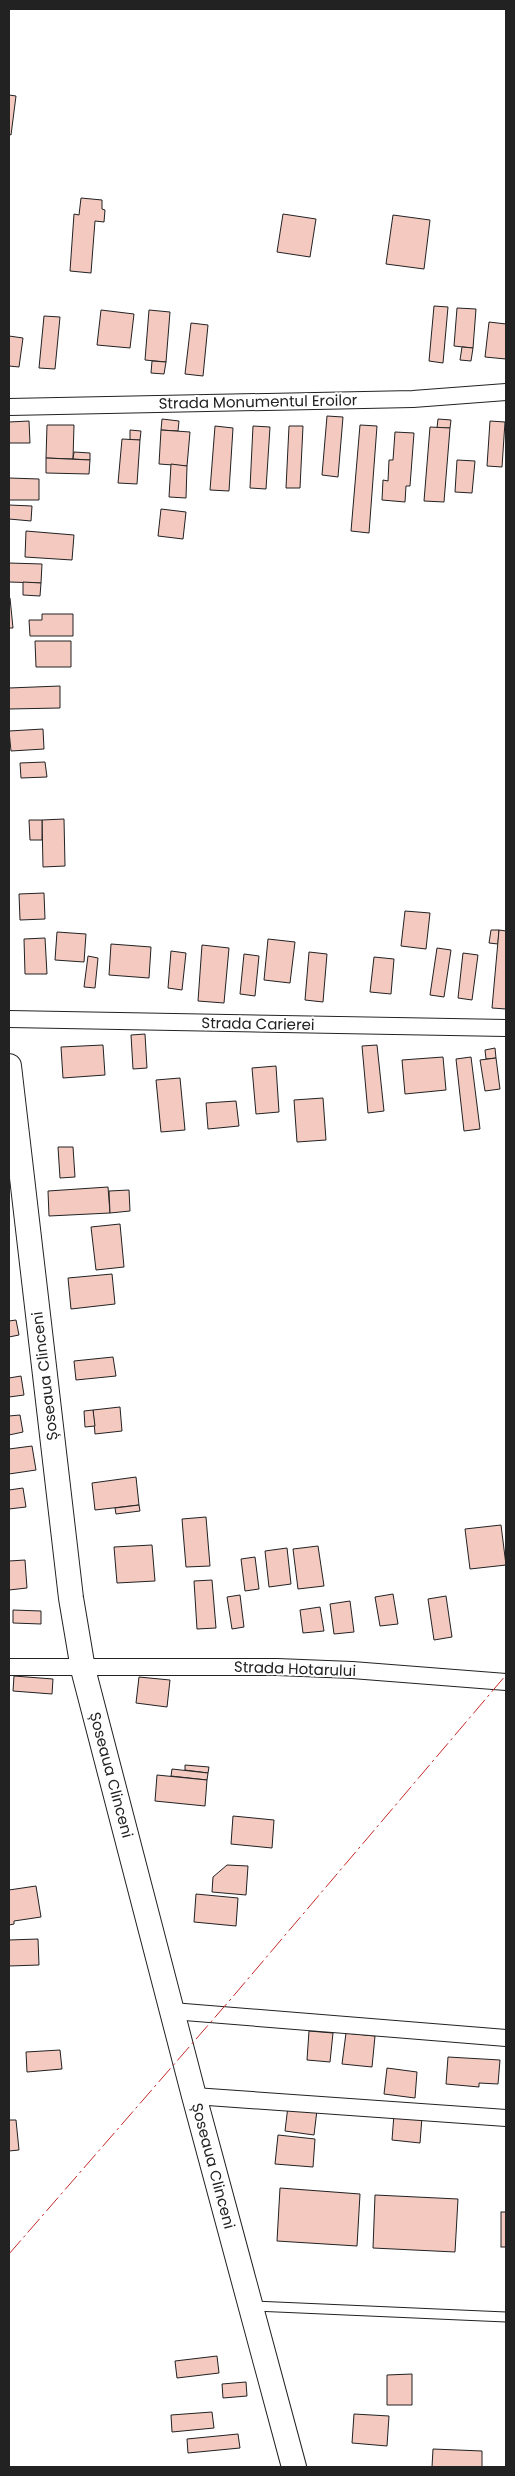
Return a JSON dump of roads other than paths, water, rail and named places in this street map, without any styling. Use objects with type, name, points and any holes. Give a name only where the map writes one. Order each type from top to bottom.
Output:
[{"type":"main road","name":"Șoseaua Clinceni","points":[[9,1066],[71,1598],[83,1669],[194,2096],[294,2467]]},
{"type":"street","name":"Strada Monumentul Eroilor","points":[[9,407],[413,399],[506,392]]},
{"type":"street","name":"Strada Carierei","points":[[9,1019],[506,1028]]},
{"type":"street","name":"Strada Hotarului","points":[[9,1667],[83,1669],[277,1666],[506,1682]]},
{"type":"street","points":[[172,2010],[506,2038]]},
{"type":"street","points":[[194,2096],[506,2118]]},
{"type":"lane","points":[[250,2306],[506,2317]]}]
